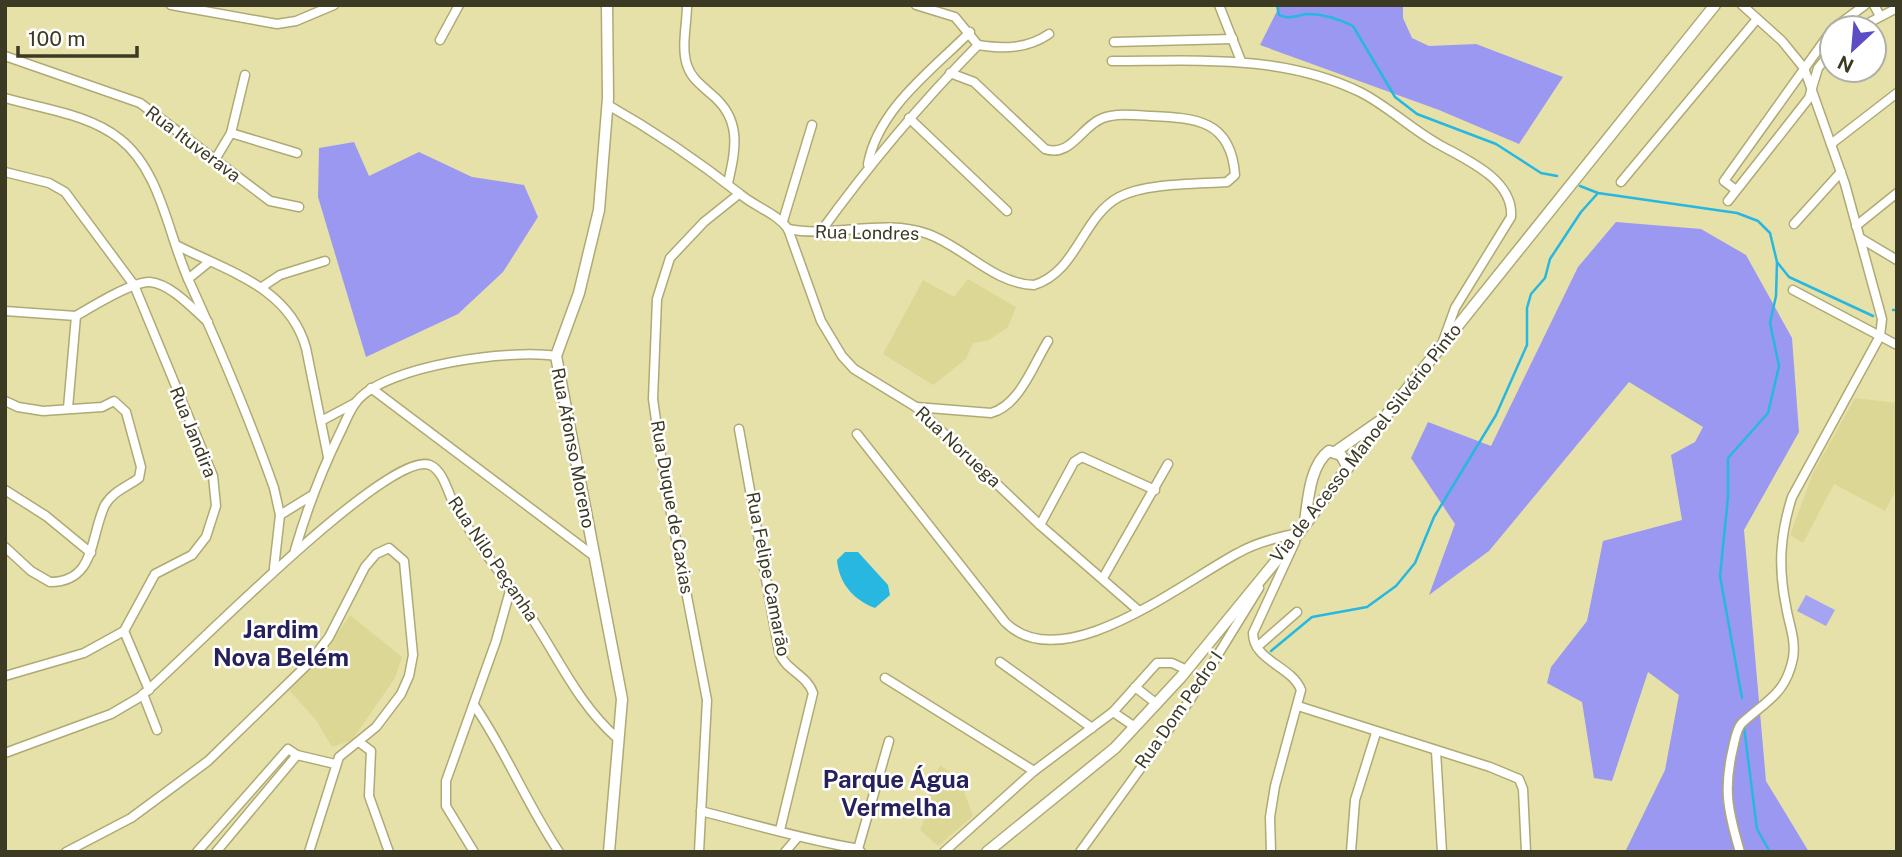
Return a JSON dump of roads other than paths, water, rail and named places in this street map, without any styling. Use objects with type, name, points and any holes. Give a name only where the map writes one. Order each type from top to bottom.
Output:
[{"type":"main road","name":"Rua Afonso Moreno","points":[[607,5],[608,106],[599,210],[579,293],[556,356],[622,699],[609,852]]},
{"type":"main road","name":"Via de Acesso Manoel Silvério Pinto","points":[[987,852],[1115,748],[1187,670],[1302,529],[1441,346],[1715,5]]},
{"type":"main road","points":[[1335,452],[1387,416]]},
{"type":"main road","points":[[1302,529],[1319,461],[1329,451],[1335,452],[1345,460],[1348,468]]},
{"type":"street","points":[[171,5],[277,24],[296,21],[334,5]]},
{"type":"street","points":[[196,5],[205,12]]},
{"type":"street","points":[[440,40],[459,5]]},
{"type":"street","points":[[687,5],[684,52],[686,65],[691,76],[721,102],[735,129],[728,183]]},
{"type":"street","points":[[916,5],[955,17],[978,45]]},
{"type":"street","points":[[1219,5],[1241,61]]},
{"type":"street","points":[[1740,852],[1726,794],[1738,730],[1773,699],[1785,683],[1793,658],[1794,637],[1786,608],[1779,561],[1784,522],[1792,497],[1880,336],[1879,303],[1841,172],[1804,68],[1782,41],[1742,5]]},
{"type":"street","points":[[1621,182],[1757,19]]},
{"type":"street","points":[[867,167],[878,130],[910,90],[970,32]]},
{"type":"street","points":[[819,234],[867,167],[978,45],[1013,48],[1028,45],[1049,34]]},
{"type":"street","points":[[1114,42],[1233,39]]},
{"type":"street","points":[[1735,190],[1724,181],[1818,49]]},
{"type":"street","name":"Rua Ituverava","points":[[5,56],[140,103],[270,201],[299,207]]},
{"type":"street","points":[[1112,61],[1241,61],[1297,70],[1359,92],[1422,135],[1481,168],[1497,183],[1510,202],[1511,217],[1455,309],[1441,346]]},
{"type":"street","points":[[1728,201],[1809,98],[1818,68]]},
{"type":"street","name":"Rua Londres","points":[[786,225],[819,234],[852,229],[924,233],[1010,280],[1034,285],[1057,273],[1092,224],[1119,197],[1143,190],[1232,180],[1235,172],[1226,145],[1213,127],[1195,118],[1133,115],[1098,120],[1062,150],[1045,149],[974,82],[950,73]]},
{"type":"street","points":[[216,158],[231,133],[245,75]]},
{"type":"street","points":[[1831,144],[1897,93]]},
{"type":"street","points":[[5,99],[96,124],[122,140],[139,156],[188,279],[211,325],[268,470],[280,515],[274,568]]},
{"type":"street","points":[[608,106],[658,134],[786,225],[812,125]]},
{"type":"street","points":[[909,118],[1007,211]]},
{"type":"street","points":[[231,133],[297,153]]},
{"type":"street","name":"Rua Jandira","points":[[5,172],[49,183],[65,192],[134,285],[213,476],[216,506],[199,548],[192,555],[155,574],[124,631]]},
{"type":"street","points":[[1794,224],[1841,172]]},
{"type":"street","points":[[1856,226],[1897,193]]},
{"type":"street","name":"Rua Duque de Caxias","points":[[699,852],[707,700],[664,477],[655,411],[657,299],[670,258],[704,222],[739,194]]},
{"type":"street","name":"Rua Noruega","points":[[786,225],[821,321],[842,356],[855,369],[916,407],[1040,525],[1139,611]]},
{"type":"street","points":[[1860,238],[1897,260]]},
{"type":"street","points":[[176,245],[262,287],[288,311],[302,334],[328,458]]},
{"type":"street","points":[[262,287],[281,275],[325,261]]},
{"type":"street","points":[[188,279],[209,262]]},
{"type":"street","points":[[5,311],[76,316],[134,285],[150,282],[163,287],[211,325]]},
{"type":"street","points":[[1793,290],[1897,345]]},
{"type":"street","points":[[68,408],[76,316]]},
{"type":"street","points":[[916,407],[991,413],[1000,411],[1015,397],[1048,341]]},
{"type":"street","points":[[321,421],[355,402],[371,388],[419,369],[518,353],[556,356]]},
{"type":"street","points":[[371,388],[594,556]]},
{"type":"street","points":[[5,401],[31,411],[102,407],[114,401],[126,412],[141,474],[106,505],[81,572],[65,580],[50,582],[31,571],[5,547]]},
{"type":"street","points":[[295,550],[311,496],[355,402]]},
{"type":"street","name":"Rua Felipe Camarão","points":[[739,429],[779,652],[786,665],[809,684],[813,693],[780,830]]},
{"type":"street","points":[[857,434],[1005,622],[1023,637],[1034,640],[1095,632],[1139,611],[1238,552],[1302,529]]},
{"type":"street","points":[[1040,525],[1074,462],[1082,457],[1154,490]]},
{"type":"street","points":[[1103,578],[1168,464]]},
{"type":"street","name":"Rua Nilo Peçanha","points":[[5,753],[111,714],[146,692],[295,550],[399,473],[417,465],[430,465],[441,476],[460,517],[511,587],[588,709],[617,738]]},
{"type":"street","points":[[5,490],[46,516],[90,553]]},
{"type":"street","points":[[280,515],[311,496]]},
{"type":"street","points":[[1271,852],[1270,817],[1275,786],[1301,690],[1299,684],[1257,647],[1253,639],[1256,622],[1302,529]]},
{"type":"street","points":[[66,852],[131,818],[208,761],[310,662],[329,637],[365,568],[376,554],[389,548],[404,561],[413,655],[401,694],[376,727],[343,752],[335,764],[309,852]]},
{"type":"street","name":"Rua Dom Pedro I","points":[[1080,852],[1190,700],[1272,565]]},
{"type":"street","points":[[474,852],[452,818],[445,797],[446,781],[474,705],[511,587]]},
{"type":"street","points":[[1257,647],[1297,612]]},
{"type":"street","points":[[5,676],[84,653],[124,631],[158,730]]},
{"type":"street","points":[[1000,662],[1092,728]]},
{"type":"street","points":[[944,852],[1034,771],[1113,712],[1157,663],[1172,663],[1187,670]]},
{"type":"street","points":[[885,678],[1034,771]]},
{"type":"street","points":[[1135,687],[1157,704]]},
{"type":"street","points":[[474,705],[489,727],[536,817],[559,852]]},
{"type":"street","points":[[1298,706],[1514,776],[1523,789],[1525,852]]},
{"type":"street","points":[[1113,712],[1135,727]]},
{"type":"street","points":[[1350,852],[1355,800],[1376,733]]},
{"type":"street","points":[[701,811],[780,830],[797,838],[859,850],[889,741]]},
{"type":"street","points":[[359,742],[371,751],[369,796],[389,852]]},
{"type":"street","points":[[197,852],[288,749],[297,755],[335,764]]},
{"type":"street","points":[[1436,751],[1442,852]]},
{"type":"street","points":[[216,852],[297,755]]},
{"type":"street","points":[[785,852],[797,838]]},
{"type":"waterway","points":[[1277,5],[1279,15],[1320,15],[1353,26],[1395,97],[1417,114],[1496,144],[1541,173],[1557,176]]},
{"type":"waterway","points":[[1580,186],[1598,193],[1737,213],[1758,221],[1770,233],[1777,262],[1789,277],[1873,316]]},
{"type":"waterway","points":[[1271,651],[1312,617],[1367,607],[1396,586],[1415,563],[1434,517],[1496,415],[1527,345],[1527,308],[1531,294],[1545,278],[1550,259],[1581,212],[1598,193]]},
{"type":"waterway","points":[[1742,698],[1720,576],[1728,497],[1728,458],[1768,413],[1779,366],[1770,323],[1776,296],[1777,262]]},
{"type":"waterway","points":[[1744,727],[1757,829],[1770,852]]},
{"type":"district","name":"Jardim Nova Belém","points":[[281,644]]},
{"type":"district","name":"Parque Água Vermelha","points":[[896,794]]}]
